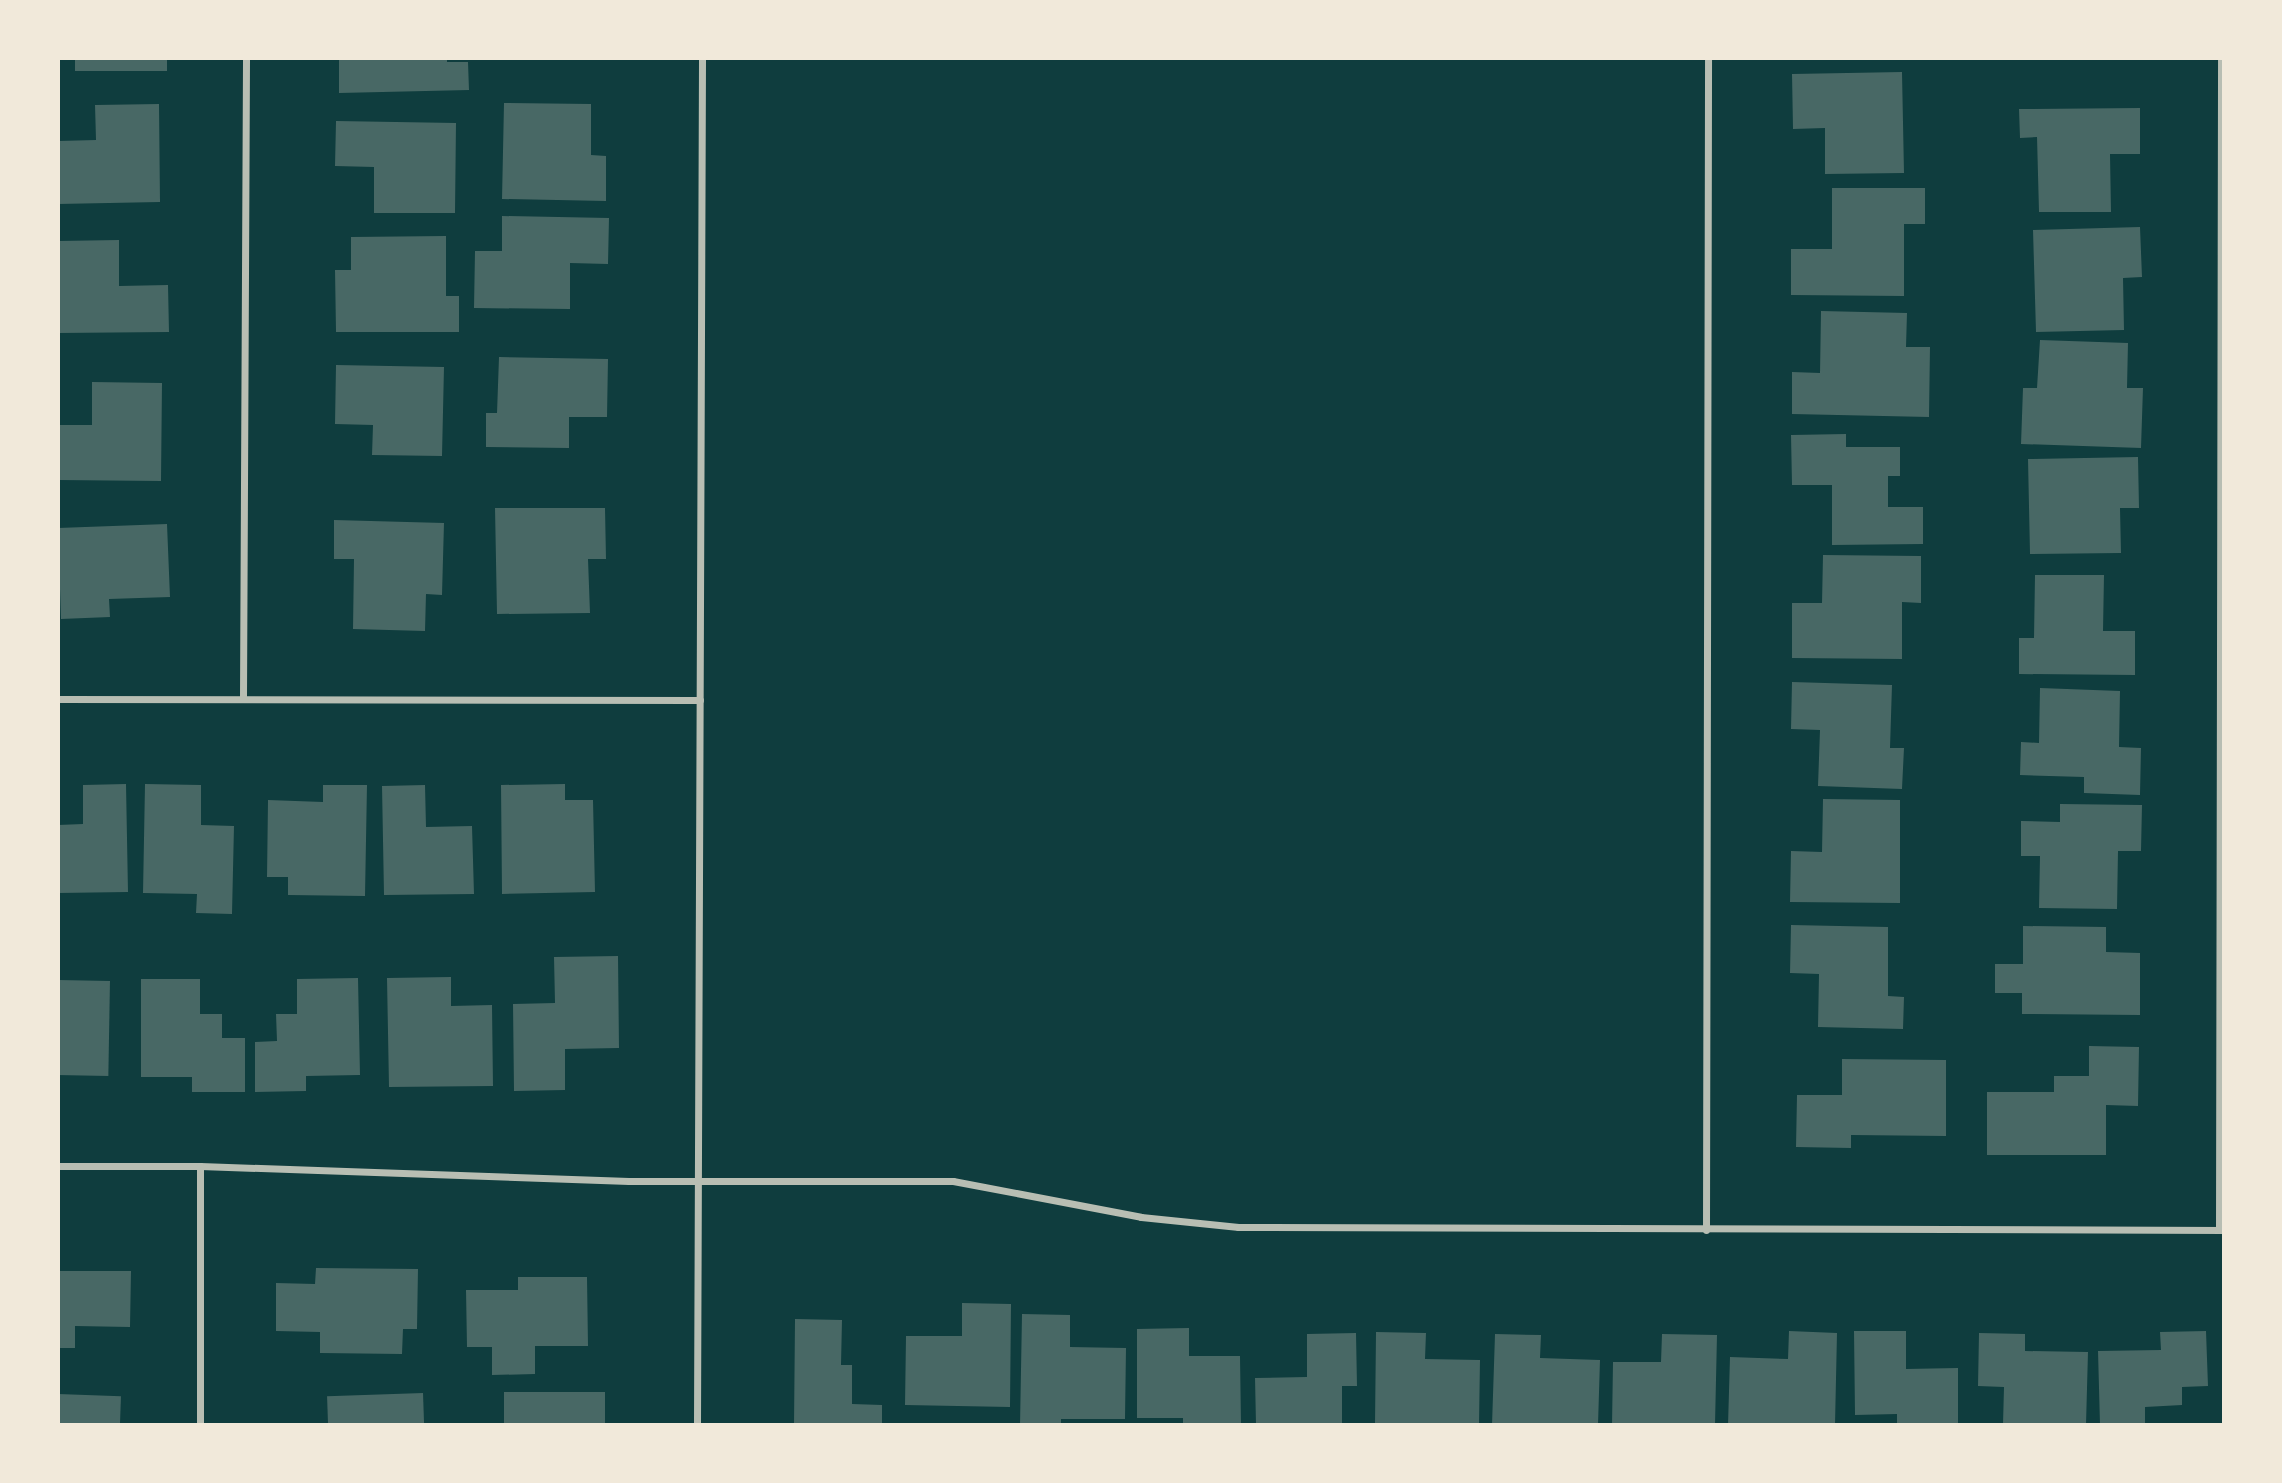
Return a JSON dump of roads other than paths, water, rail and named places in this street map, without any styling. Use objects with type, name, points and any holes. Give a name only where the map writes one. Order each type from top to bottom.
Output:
[{"type":"street","points":[[243,698],[246,58]]},
{"type":"street","points":[[697,1425],[702,58]]},
{"type":"street","points":[[1706,1230],[1708,58]]},
{"type":"street","points":[[58,1166],[200,1166],[699,1182],[953,1181],[1142,1217],[1238,1227],[2221,1230],[2221,58]]},
{"type":"street","points":[[58,699],[701,700]]},
{"type":"street","points":[[200,1166],[200,1425]]}]
